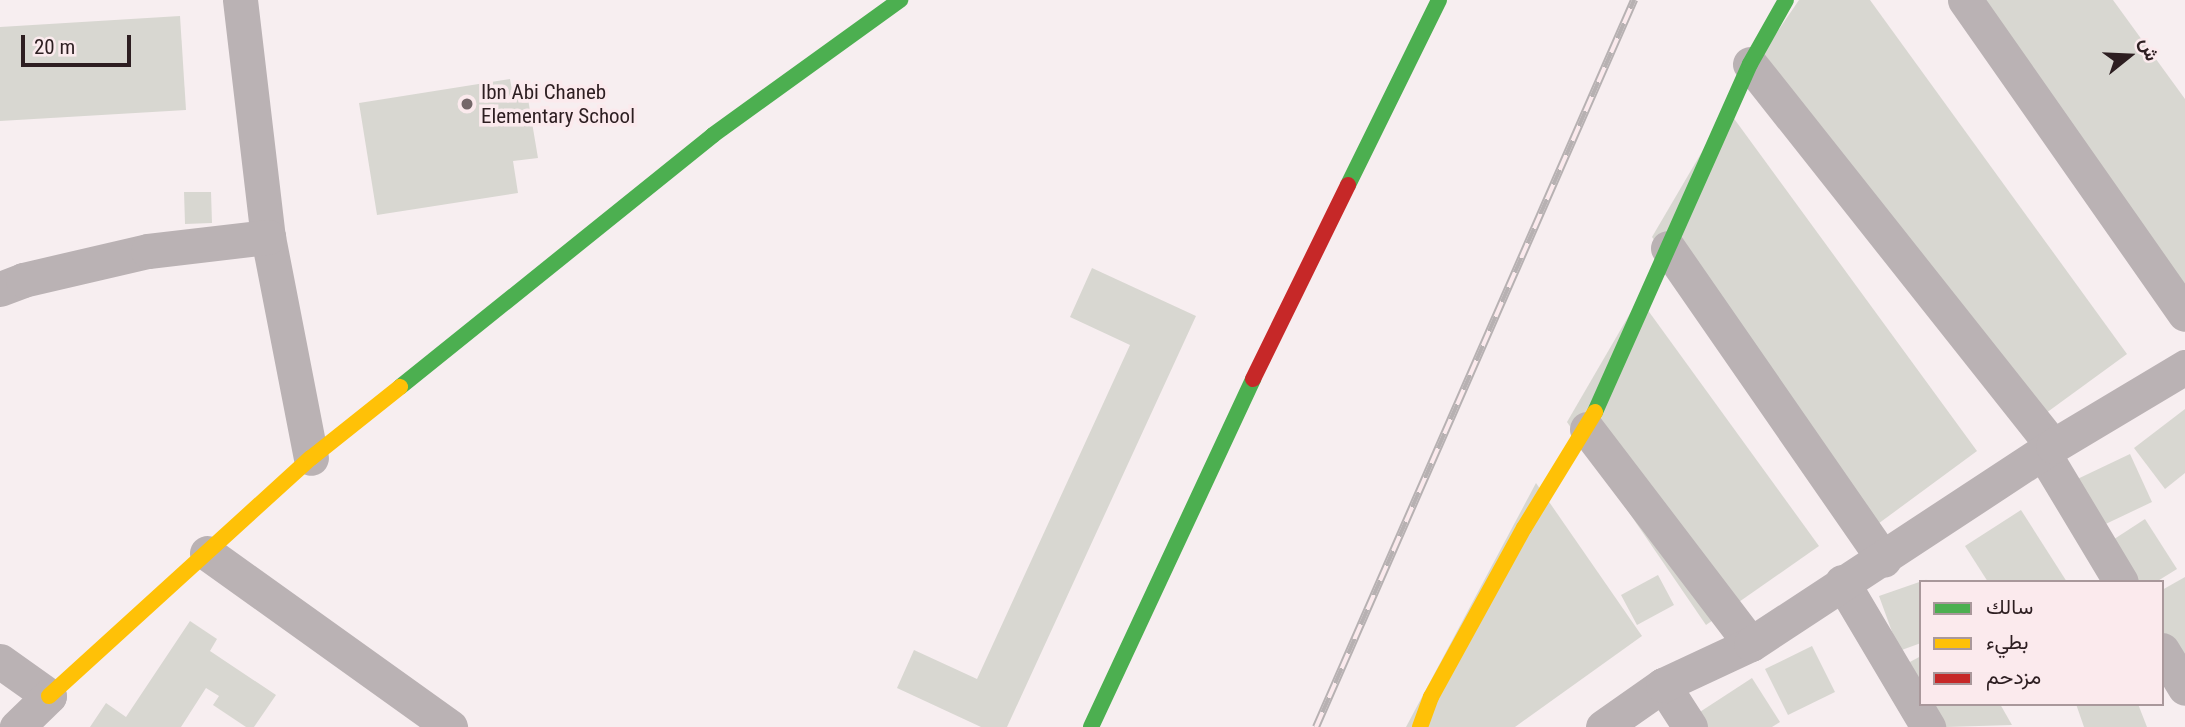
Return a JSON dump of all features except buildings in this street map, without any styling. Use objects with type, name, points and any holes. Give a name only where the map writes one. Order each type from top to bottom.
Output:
[{"type":"street","points":[[240,0],[268,237],[311,458]]},
{"type":"street","points":[[17,727],[311,458],[713,135],[900,0]]},
{"type":"street","points":[[1091,727],[1231,423],[1439,0]]},
{"type":"street","points":[[1420,727],[1431,697],[1518,540],[1587,429],[1750,64],[1786,0]]},
{"type":"street","points":[[1965,0],[2185,314]]},
{"type":"street","points":[[1750,64],[2049,450],[2120,580]]},
{"type":"street","points":[[0,289],[23,279],[148,251],[268,237]]},
{"type":"street","points":[[1668,248],[1884,560]]},
{"type":"street","points":[[1603,727],[1663,685],[1751,644],[1842,582],[1884,560],[2049,450],[2185,367]]},
{"type":"street","points":[[1587,429],[1751,644]]},
{"type":"street","points":[[207,553],[450,727]]},
{"type":"street","points":[[1842,582],[1928,727]]},
{"type":"street","points":[[2164,653],[2185,688]]},
{"type":"street","points":[[0,661],[49,696]]},
{"type":"street","points":[[1663,685],[1690,727]]},
{"type":"railway","points":[[1316,727],[1634,0]]},
{"type":"traffic: fast","points":[[400,387],[713,135],[900,0]]},
{"type":"traffic: fast","points":[[1348,185],[1439,0]]},
{"type":"traffic: fast","points":[[1595,412],[1750,64],[1786,0]]},
{"type":"traffic: fast","points":[[1091,727],[1253,379]]},
{"type":"traffic: slow","points":[[49,696],[311,458],[400,387]]},
{"type":"traffic: slow","points":[[1420,727],[1431,697],[1524,528],[1595,412]]},
{"type":"traffic: jam","points":[[1253,379],[1348,185]]},
{"type":"place","name":"Ibn Abi Chaneb Elementary School","points":[[467,104]]}]
